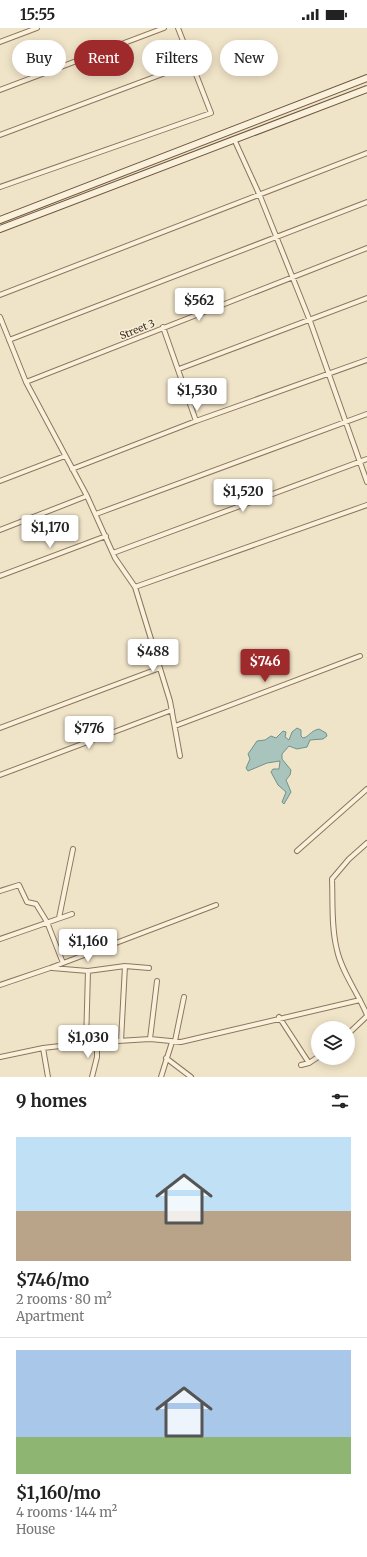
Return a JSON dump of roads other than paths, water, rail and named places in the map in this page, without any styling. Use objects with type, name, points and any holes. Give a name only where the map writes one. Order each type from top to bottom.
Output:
[{"type":"main road","points":[[0,220],[366,77]]},
{"type":"main road","points":[[0,230],[367,89]]},
{"type":"street","points":[[0,42],[37,28]]},
{"type":"street","points":[[0,90],[164,28]]},
{"type":"street","points":[[178,28],[183,40]]},
{"type":"street","points":[[0,135],[157,76]]},
{"type":"street","points":[[0,187],[211,113],[197,76]]},
{"type":"street","points":[[234,139],[260,196],[293,277],[330,374],[367,482]]},
{"type":"street","points":[[0,295],[260,196],[367,153]]},
{"type":"street","points":[[9,340],[367,202]]},
{"type":"street","name":"Street 3","points":[[26,382],[367,248]]},
{"type":"street","points":[[179,369],[310,321],[367,298]]},
{"type":"street","points":[[0,317],[26,382],[87,496],[106,536],[112,553],[135,587],[172,710],[180,756]]},
{"type":"street","points":[[163,327],[196,420]]},
{"type":"street","points":[[72,469],[196,420],[367,360]]},
{"type":"street","points":[[96,514],[367,414]]},
{"type":"street","points":[[0,481],[65,456]]},
{"type":"street","points":[[112,553],[367,459]]},
{"type":"street","points":[[0,530],[87,496]]},
{"type":"street","points":[[135,587],[367,504]]},
{"type":"street","points":[[0,576],[106,536]]},
{"type":"street","points":[[175,726],[360,656]]},
{"type":"street","points":[[0,728],[160,668]]},
{"type":"street","points":[[0,775],[172,710]]},
{"type":"street","points":[[296,851],[367,789]]},
{"type":"street","points":[[355,1027],[367,1016],[341,963],[337,950],[333,926],[332,878],[349,859],[367,843]]},
{"type":"street","points":[[59,918],[73,849]]},
{"type":"street","points":[[0,891],[19,885],[27,902],[36,904],[47,922],[63,963]]},
{"type":"street","points":[[0,985],[50,968],[216,905]]},
{"type":"street","points":[[0,939],[72,914]]},
{"type":"street","points":[[50,968],[88,971],[126,966],[149,968]]},
{"type":"street","points":[[121,1041],[126,966]]},
{"type":"street","points":[[86,1043],[88,971]]},
{"type":"street","points":[[150,1039],[157,981]]},
{"type":"street","points":[[161,1077],[166,1058],[173,1041],[184,997]]},
{"type":"street","points":[[0,1057],[43,1048],[97,1042],[150,1039],[181,1042],[279,1017],[360,1000]]},
{"type":"street","points":[[279,1017],[309,1063],[301,1065]]},
{"type":"street","points":[[92,1077],[97,1057],[97,1042]]},
{"type":"street","points":[[43,1048],[48,1077]]},
{"type":"street","points":[[166,1058],[191,1077]]},
{"type":"water","points":[[297,728],[301,730],[301,736],[303,738],[319,729],[326,733],[327,736],[323,739],[310,740],[307,747],[297,749],[289,746],[282,754],[282,759],[291,770],[290,775],[286,780],[291,792],[284,804],[282,802],[286,792],[278,785],[271,772],[273,769],[279,769],[280,761],[267,763],[248,771],[246,768],[250,759],[248,754],[257,741],[265,740],[271,736],[276,738],[283,731],[286,732],[285,737],[289,740],[292,732]]}]
